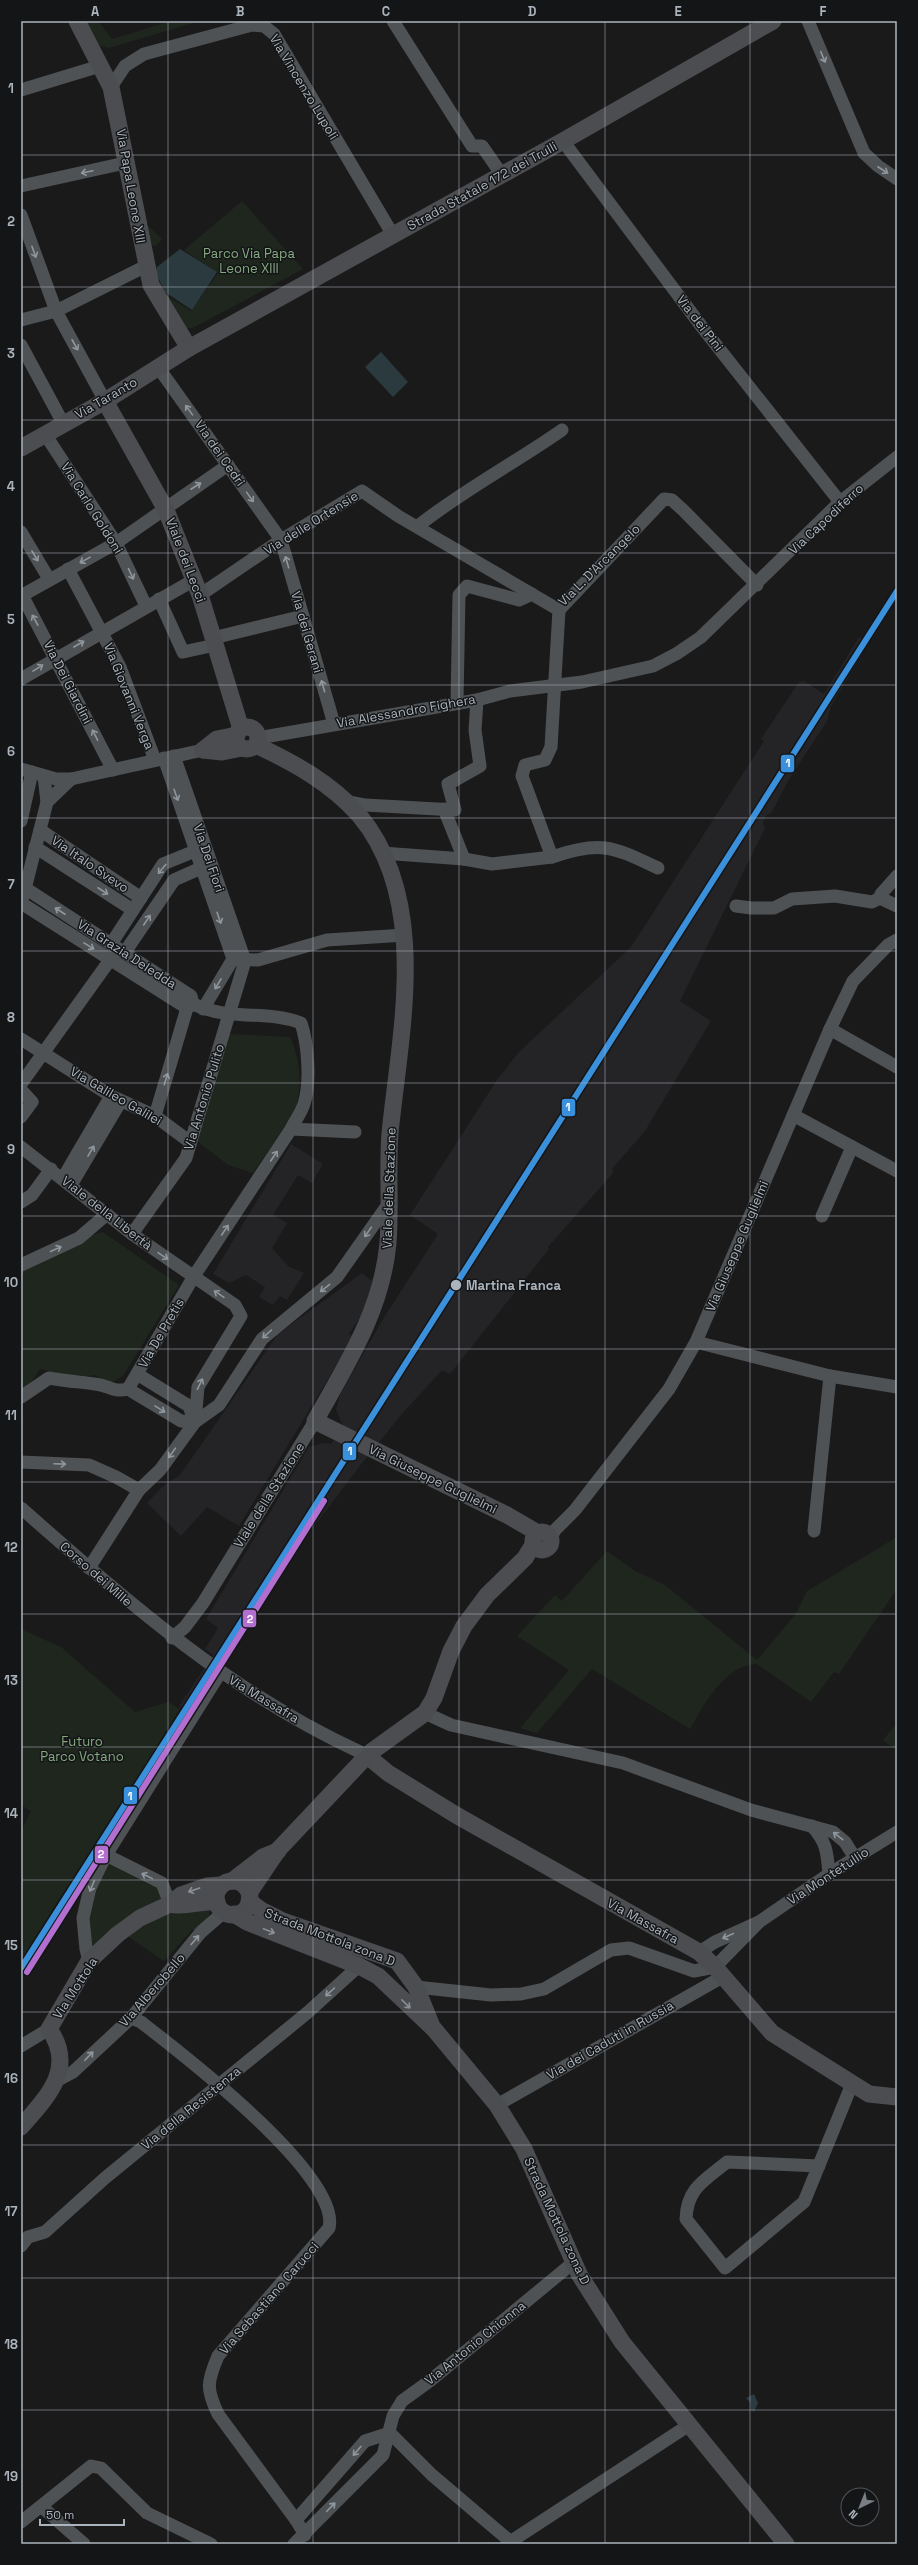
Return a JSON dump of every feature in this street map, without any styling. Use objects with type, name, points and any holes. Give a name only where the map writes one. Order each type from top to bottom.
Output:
[{"type":"main road","name":"Via Papa Leone XIII","points":[[77,21],[111,87],[119,116],[125,163],[151,285],[189,348]]},
{"type":"main road","name":"Strada Statale 172 dei Trulli","points":[[189,348],[563,141],[773,21]]},
{"type":"main road","name":"Via Taranto","points":[[21,446],[105,401],[189,348]]},
{"type":"main road","name":"Viale dei Lecci","points":[[105,401],[166,510],[197,587],[247,739]]},
{"type":"main road","points":[[203,750],[222,752],[247,739]]},
{"type":"main road","name":"Viale della Stazione","points":[[247,739],[302,769],[345,801],[366,824],[382,853],[396,892],[404,935],[406,988],[390,1134],[387,1249],[376,1304],[361,1338],[315,1421]]},
{"type":"main road","name":"Via Giuseppe Guglielmi","points":[[315,1421],[507,1515],[540,1541]]},
{"type":"main road","points":[[170,1904],[180,1906],[205,1901],[225,1910],[244,1910],[249,1897],[278,1850],[366,1756],[425,1713],[434,1698],[451,1651],[464,1626],[487,1595],[540,1541]]},
{"type":"main road","name":"Via Massafra","points":[[366,1756],[388,1773],[456,1815],[699,1952],[720,1972],[772,2033],[869,2094],[897,2097]]},
{"type":"main road","points":[[225,1910],[216,1896],[227,1883],[263,1857],[278,1850]]},
{"type":"main road","points":[[227,1883],[242,1884],[249,1897]]},
{"type":"main road","name":"Via Mottola","points":[[49,2029],[89,1961],[118,1934],[140,1918],[170,1904],[181,1895],[207,1886],[227,1883]]},
{"type":"main road","name":"Strada Mottola zona D","points":[[249,1897],[261,1910],[283,1921],[396,1961],[412,1982],[434,2029]]},
{"type":"main road","name":"Strada Mottola zona D","points":[[225,1910],[247,1922],[359,1966],[378,1976],[392,1991],[434,2029],[497,2105],[524,2149],[574,2262],[622,2342],[786,2544]]},
{"type":"main road","name":"Strada Mottola zona D","points":[[392,1991],[405,1982],[412,1982]]},
{"type":"main road","name":"Via Alberobello","points":[[21,2127],[49,2095],[58,2080],[60,2061],[56,2039],[49,2029]]},
{"type":"street","points":[[393,21],[472,146],[482,146],[502,175]]},
{"type":"street","points":[[808,21],[864,153],[878,166],[897,179]]},
{"type":"street","name":"Via Vincenzo Lupoli","points":[[111,87],[125,66],[144,54],[252,25],[264,26],[274,34],[393,235]]},
{"type":"street","points":[[21,90],[100,66]]},
{"type":"street","name":"Via dei Pini","points":[[563,141],[702,326],[840,502]]},
{"type":"street","points":[[21,186],[125,163]]},
{"type":"street","points":[[21,215],[56,311],[105,401]]},
{"type":"street","points":[[21,320],[56,311],[146,266]]},
{"type":"street","points":[[21,345],[63,423]]},
{"type":"street","name":"Via dei Cedri","points":[[158,367],[281,540]]},
{"type":"street","points":[[418,526],[450,501],[531,452],[562,430]]},
{"type":"street","name":"Via Carlo Goldoni","points":[[45,434],[116,543],[146,606]]},
{"type":"street","name":"Via Capodiferro","points":[[757,585],[840,502],[897,457]]},
{"type":"street","points":[[22,596],[49,579],[116,543],[166,510],[183,494],[228,465]]},
{"type":"street","name":"Via delle Ortensie","points":[[21,679],[56,657],[159,599],[197,587],[281,540],[362,491],[398,516],[418,526]]},
{"type":"street","name":"Via L. D'Arcangelo","points":[[418,526],[559,610],[664,499],[672,500],[757,585]]},
{"type":"street","points":[[21,532],[49,579]]},
{"type":"street","name":"Via dei Gerani","points":[[281,540],[334,724]]},
{"type":"street","name":"Via Giovanni Verga","points":[[68,569],[103,631],[164,758]]},
{"type":"street","name":"Via Alessandro Fighera","points":[[247,739],[457,702],[477,700],[510,691],[554,684],[582,682],[662,662],[701,637],[757,585]]},
{"type":"street","points":[[457,702],[459,595],[468,586],[519,600],[532,594]]},
{"type":"street","name":"Via Dei Giardini","points":[[22,596],[56,657],[112,770]]},
{"type":"street","points":[[159,599],[183,652],[214,641],[303,616]]},
{"type":"street","points":[[552,858],[522,776],[525,765],[545,760],[551,747],[559,610]]},
{"type":"street","points":[[464,859],[449,810],[448,784],[480,766],[475,730],[477,700]]},
{"type":"street","points":[[32,772],[70,779],[203,750]]},
{"type":"street","name":"Via Dei Fiori","points":[[164,758],[201,868],[239,960]]},
{"type":"street","name":"Via Dei Fiori","points":[[164,758],[239,960]]},
{"type":"street","points":[[32,772],[47,802]]},
{"type":"street","points":[[21,821],[32,772]]},
{"type":"street","points":[[22,896],[47,802],[70,779]]},
{"type":"street","points":[[345,801],[365,805],[449,810]]},
{"type":"street","name":"Via Italo Svevo","points":[[40,830],[141,898]]},
{"type":"street","points":[[382,853],[464,859],[499,864],[552,858],[586,847],[600,846],[617,849],[658,868]]},
{"type":"street","name":"Via Italo Svevo","points":[[35,847],[133,910]]},
{"type":"street","points":[[118,948],[133,910],[164,864],[195,851]]},
{"type":"street","points":[[21,1084],[42,1052],[118,948],[174,880],[201,868]]},
{"type":"street","points":[[736,906],[751,908],[774,908],[792,899],[835,896],[872,902],[880,898],[881,894],[897,876]]},
{"type":"street","name":"Via Grazia Deledda","points":[[22,896],[118,948],[191,996],[194,1007]]},
{"type":"street","name":"Via Grazia Deledda","points":[[22,896],[110,959],[194,1007],[228,1016],[282,1016],[300,1023],[306,1039],[308,1070],[304,1103],[291,1129]]},
{"type":"street","points":[[880,898],[897,906]]},
{"type":"street","points":[[155,1116],[194,1007],[239,960],[258,960],[327,940],[404,935]]},
{"type":"street","name":"Via Giuseppe Guglielmi","points":[[540,1541],[575,1510],[669,1389],[696,1342],[830,1029],[853,981],[892,942]]},
{"type":"street","points":[[228,1016],[239,960]]},
{"type":"street","name":"Via Antonio Pulito","points":[[132,1234],[186,1158],[228,1016]]},
{"type":"street","points":[[830,1029],[897,1066]]},
{"type":"street","name":"Via Galileo Galilei","points":[[21,1039],[116,1099],[155,1116],[190,1142]]},
{"type":"street","points":[[21,1090],[32,1102],[21,1118]]},
{"type":"street","points":[[67,1182],[116,1099]]},
{"type":"street","points":[[793,1115],[897,1171]]},
{"type":"street","points":[[291,1129],[356,1132]]},
{"type":"street","name":"Via De Pretis","points":[[128,1389],[194,1276],[291,1129]]},
{"type":"street","name":"Viale della Libertà","points":[[21,1147],[132,1234],[235,1305],[241,1316],[198,1387],[195,1422]]},
{"type":"street","points":[[822,1216],[852,1147]]},
{"type":"street","points":[[21,1202],[32,1195],[51,1169]]},
{"type":"street","points":[[89,1568],[139,1490],[160,1470],[195,1422],[219,1405],[262,1339],[337,1278],[389,1203]]},
{"type":"street","points":[[21,1265],[79,1238],[107,1214]]},
{"type":"street","points":[[696,1342],[830,1376],[897,1387]]},
{"type":"street","points":[[137,1374],[189,1406],[195,1422]]},
{"type":"street","points":[[814,1531],[830,1376]]},
{"type":"street","points":[[21,1397],[49,1378],[81,1384],[97,1384],[118,1392],[128,1389],[181,1421],[195,1422]]},
{"type":"street","name":"Viale della Stazione","points":[[172,1638],[185,1627],[203,1602],[315,1421]]},
{"type":"street","points":[[21,1462],[88,1465],[116,1476],[139,1490]]},
{"type":"street","name":"Corso dei Mille","points":[[21,1508],[172,1638]]},
{"type":"street","name":"Via Massafra","points":[[172,1638],[220,1673],[331,1738],[366,1756]]},
{"type":"street","points":[[89,1961],[86,1949],[83,1918],[90,1888],[106,1855],[220,1673]]},
{"type":"street","points":[[425,1713],[451,1725],[623,1763],[751,1810],[833,1832],[845,1842],[855,1858]]},
{"type":"street","points":[[812,1826],[823,1838],[827,1852],[829,1874]]},
{"type":"street","name":"Via Montetullio","points":[[699,1952],[715,1942],[759,1922],[829,1874],[897,1832]]},
{"type":"street","points":[[106,1855],[162,1883],[170,1904]]},
{"type":"street","name":"Via Alberobello","points":[[58,2080],[73,2072],[131,2018],[201,1932],[225,1910]]},
{"type":"street","name":"Via Montetullio","points":[[720,1972],[759,1922]]},
{"type":"street","points":[[412,1982],[491,1994],[522,1994],[544,1989],[611,1950],[629,1948],[694,1971],[720,1972]]},
{"type":"street","name":"Via della Resistenza","points":[[23,2238],[45,2232],[105,2178],[307,2013],[359,1966]]},
{"type":"street","name":"Via dei Caduti in Russia","points":[[497,2105],[720,1972]]},
{"type":"street","name":"Via Sebastiano Carucci","points":[[131,2018],[142,2022],[220,2083],[251,2111],[300,2164],[331,2213],[329,2228],[218,2356],[211,2374],[209,2387],[209,2394],[218,2414],[296,2520],[305,2535]]},
{"type":"street","name":"Via Mottola","points":[[21,2046],[49,2029]]},
{"type":"street","points":[[819,2166],[727,2162],[698,2185],[686,2203],[686,2219],[725,2268],[804,2202],[819,2166],[852,2084]]},
{"type":"street","name":"Via Antonio Chionna","points":[[294,2544],[305,2535],[383,2455],[390,2433],[393,2416],[402,2401],[431,2380],[574,2262]]},
{"type":"street","points":[[296,2520],[365,2441],[390,2433],[453,2494],[509,2543],[689,2426]]},
{"type":"street","points":[[21,2522],[42,2507],[83,2471],[91,2466],[101,2468],[146,2513],[211,2544]]},
{"type":"street","points":[[42,2507],[84,2544]]},
{"type":"shaded area","points":[[180,249],[217,272],[192,310],[165,292],[156,273],[157,267]]},
{"type":"shaded area","points":[[381,352],[408,382],[393,397],[365,367]]},
{"type":"shaded area","points":[[859,637],[869,643],[831,706],[827,721],[788,781],[772,812],[766,816],[763,823],[765,828],[680,1001],[711,1021],[645,1131],[612,1169],[614,1172],[548,1247],[549,1249],[450,1374],[442,1370],[401,1415],[359,1467],[287,1562],[217,1663],[189,1713],[179,1706],[213,1655],[205,1649],[218,1628],[206,1619],[309,1447],[323,1443],[331,1444],[343,1426],[336,1410],[340,1395],[383,1319],[438,1234],[410,1215],[497,1080],[518,1053],[631,947],[764,741],[761,739],[799,682],[804,681],[824,694]]},
{"type":"shaded area","points":[[291,1144],[323,1164],[312,1183],[298,1175],[273,1215],[287,1223],[272,1248],[288,1266],[304,1273],[287,1300],[280,1296],[273,1305],[259,1297],[265,1287],[246,1275],[229,1283],[213,1274]]},
{"type":"shaded area","points":[[362,1273],[372,1281],[368,1306],[349,1334],[354,1336],[239,1526],[207,1507],[181,1536],[147,1503],[163,1486],[180,1475],[278,1334]]},
{"type":"shaded area","points":[[754,2394],[758,2403],[754,2412],[751,2410],[750,2402],[746,2398]]},
{"type":"green space","points":[[81,21],[98,21],[112,39],[171,21],[200,21],[109,48],[98,45]]},
{"type":"green space","name":"Parco Via Papa Leone XIII","points":[[242,201],[303,269],[193,328],[186,328],[167,296],[191,311],[218,273],[184,250]]},
{"type":"green space","points":[[142,220],[162,239],[156,246],[148,245]]},
{"type":"green space","points":[[229,1034],[290,1037],[298,1061],[300,1086],[297,1103],[284,1127],[253,1173],[228,1165],[198,1142],[210,1101],[219,1045]]},
{"type":"green space","points":[[103,1232],[179,1285],[123,1376],[111,1383],[94,1375],[80,1378],[40,1369],[21,1397],[21,1265],[79,1238]]},
{"type":"green space","points":[[897,1537],[897,1589],[839,1674],[834,1672],[811,1702],[757,1664],[745,1666],[725,1678],[702,1708],[690,1729],[592,1669],[537,1733],[520,1728],[569,1670],[517,1636],[555,1595],[562,1601],[607,1551],[635,1571],[665,1585],[757,1660],[795,1615],[807,1591]]},
{"type":"green space","name":"Futuro Parco Votano","points":[[21,1629],[61,1647],[135,1712],[168,1702],[180,1709],[21,1968],[21,1831],[31,1811],[21,1805]]},
{"type":"green space","points":[[897,1723],[897,1751],[883,1740]]},
{"type":"green space","points":[[106,1862],[159,1886],[166,1902],[92,1951],[87,1917],[94,1890]]},
{"type":"green space","points":[[182,1909],[209,1910],[210,1914],[198,1930],[192,1930],[164,1961],[127,1936],[156,1919]]},
{"type":"transit line","name":"1","points":[[21,1968],[897,591]]},
{"type":"transit line","name":"2","points":[[27,1972],[324,1501]]},
{"type":"place","name":"Martina Franca","points":[[456,1285]]}]
